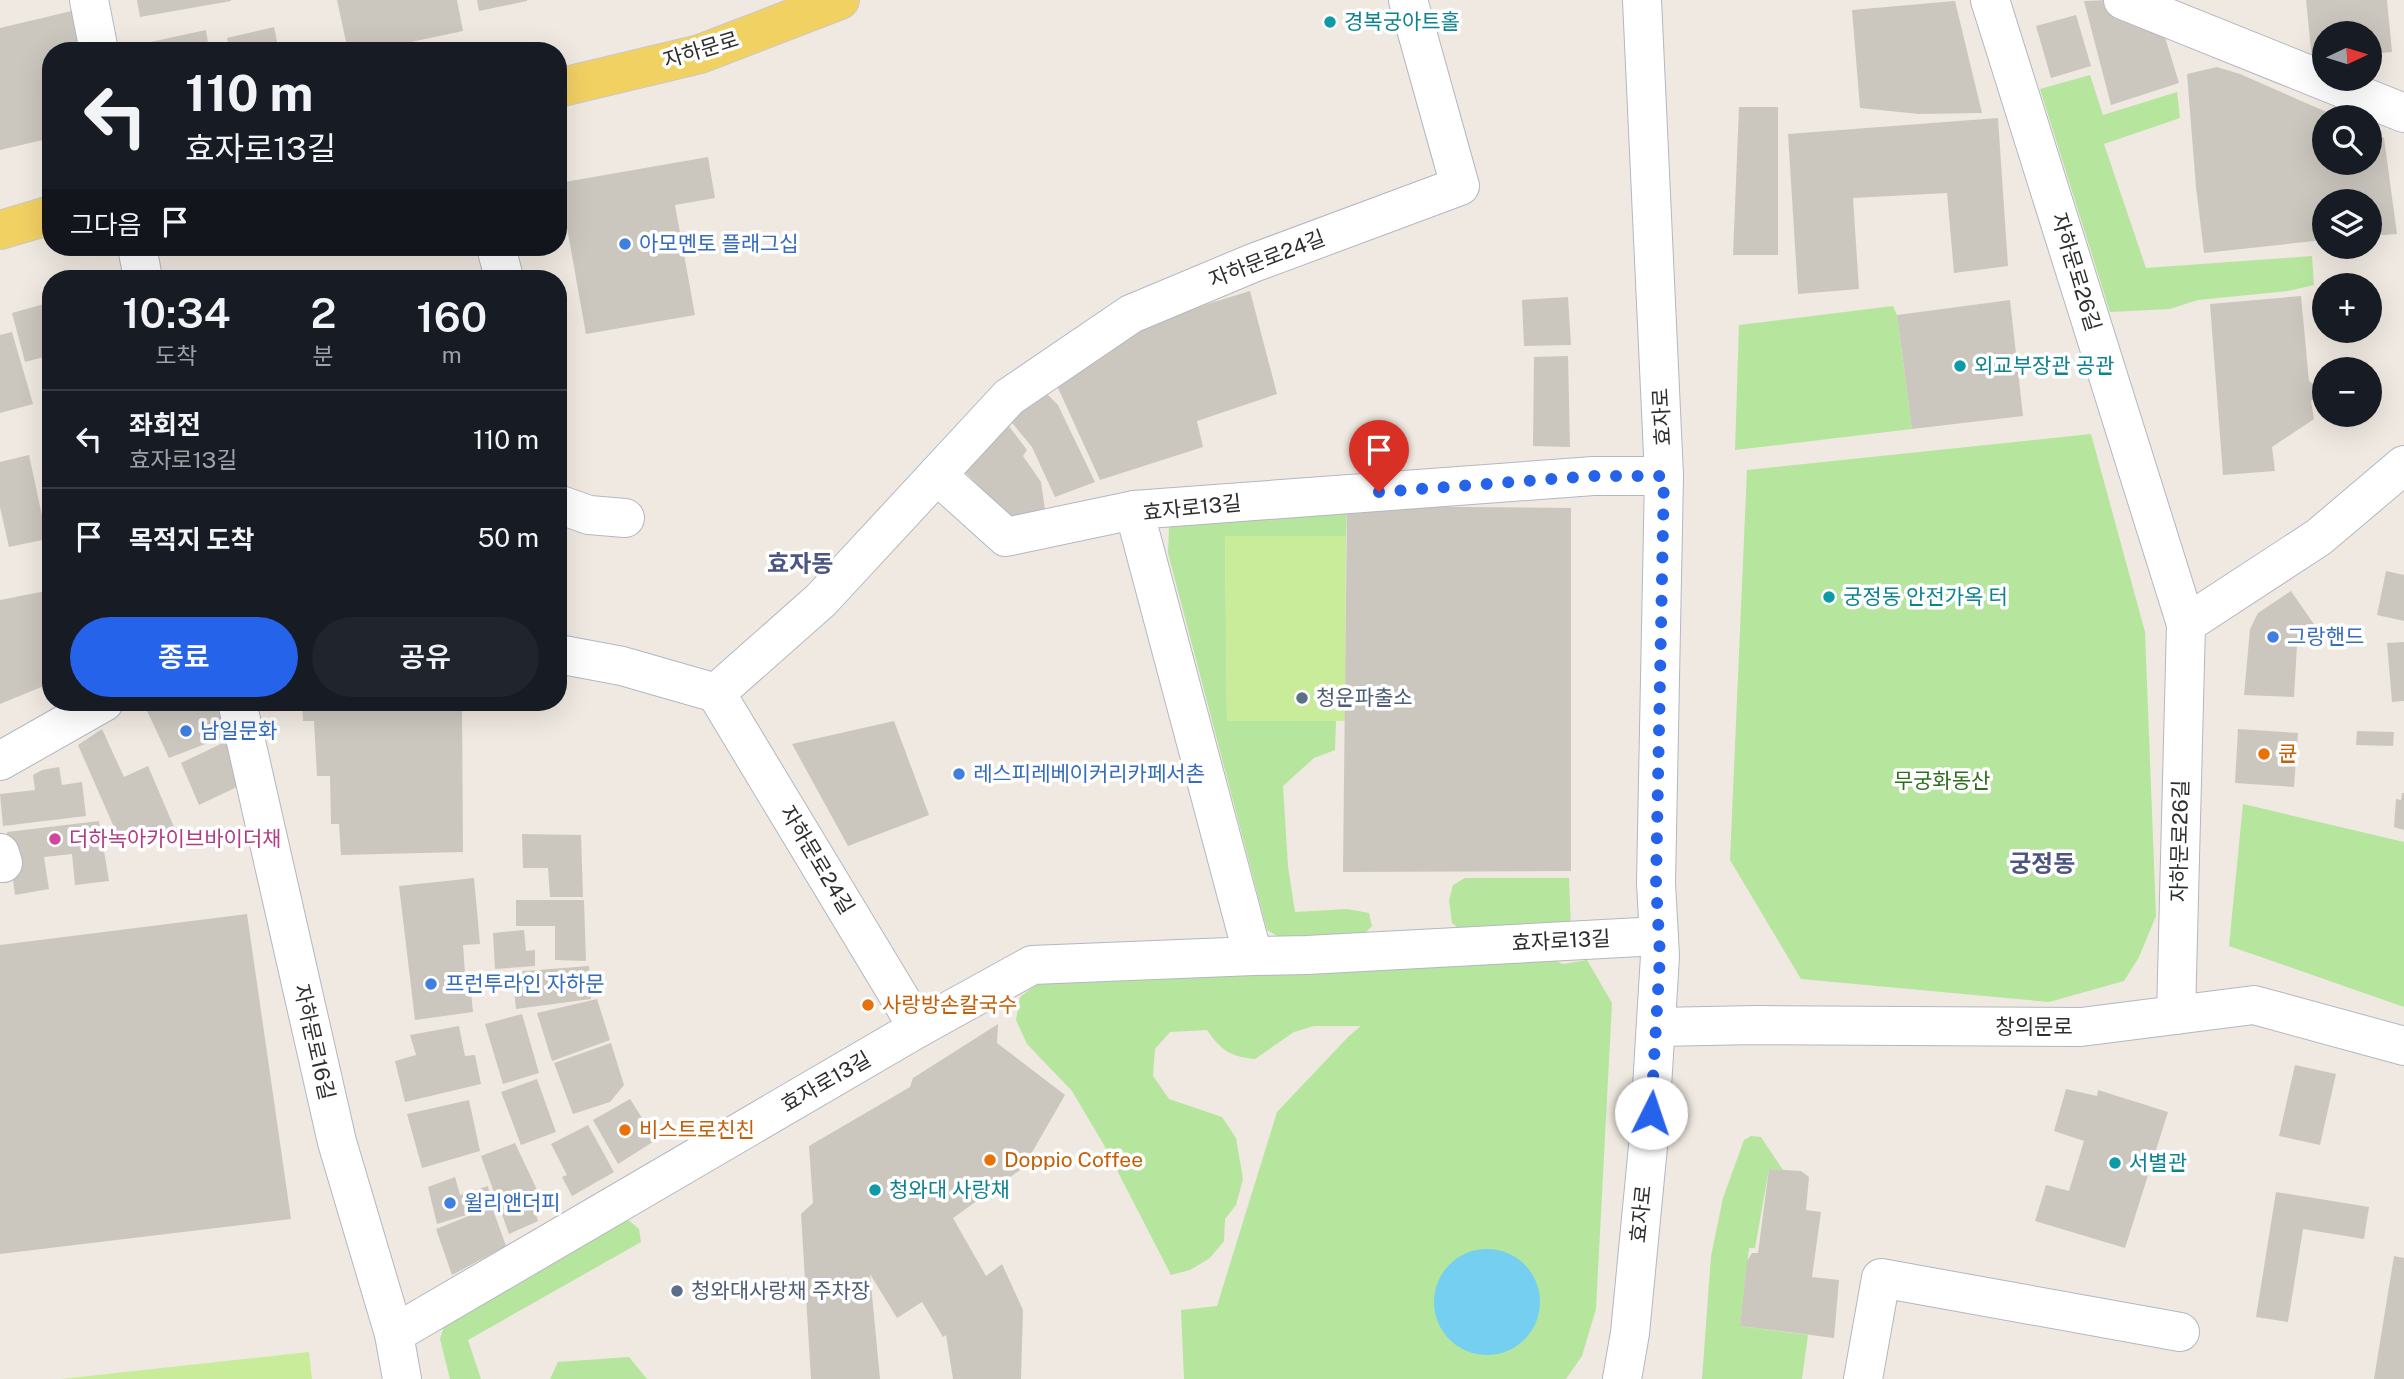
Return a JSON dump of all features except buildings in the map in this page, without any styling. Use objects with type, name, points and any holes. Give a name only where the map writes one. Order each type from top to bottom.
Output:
[{"type":"main road","name":"자하문로","points":[[567,86],[700,54],[820,4]]},
{"type":"main road","points":[[0,230],[42,218]]},
{"type":"street","points":[[89,0],[97,42]]},
{"type":"street","name":"자하문로24길","points":[[918,1028],[716,693],[821,600],[1009,397],[1130,314],[1253,264],[1460,187],[1408,0]]},
{"type":"street","name":"효자로","points":[[1622,1379],[1630,1333],[1649,1136],[1657,1027],[1659,936],[1656,883],[1664,476],[1642,0]]},
{"type":"street","name":"자하문로26길","points":[[1990,0],[2186,624],[2176,1015]]},
{"type":"street","points":[[2123,0],[2404,113]]},
{"type":"street","points":[[2186,624],[2319,537],[2404,465]]},
{"type":"street","points":[[937,475],[1006,537],[1134,510]]},
{"type":"street","name":"효자로13길","points":[[1253,956],[1134,510],[1593,476],[1664,476]]},
{"type":"street","points":[[567,507],[589,515],[625,518]]},
{"type":"street","points":[[567,656],[622,666],[716,693]]},
{"type":"street","points":[[0,761],[88,711]]},
{"type":"street","name":"자하문로16길","points":[[239,711],[337,1142],[394,1334],[402,1379]]},
{"type":"street","name":"효자로13길","points":[[394,1334],[918,1028],[1032,965],[1307,956],[1659,936]]},
{"type":"street","name":"창의문로","points":[[1657,1027],[2081,1027],[2254,1004],[2404,1046]]},
{"type":"street","points":[[1863,1379],[1881,1278],[2180,1332]]},
{"type":"street","points":[[1593,1379],[1630,1333]]},
{"type":"green space","points":[[2090,75],[2103,115],[2177,92],[2180,118],[2104,144],[2146,268],[2312,256],[2312,285],[2288,291],[2198,300],[2170,309],[2110,312],[2040,89]]},
{"type":"green space","points":[[1893,306],[1897,315],[1912,429],[1735,450],[1739,325]]},
{"type":"green space","name":"무궁화동산","points":[[2091,434],[2145,632],[2156,916],[2139,957],[2124,981],[2049,1002],[1801,979],[1730,860],[1747,470]]},
{"type":"green space","points":[[1347,506],[1346,536],[1225,536],[1227,721],[1336,721],[1335,750],[1314,758],[1283,786],[1288,866],[1295,912],[1347,909],[1369,913],[1372,926],[1359,939],[1286,941],[1267,930],[1168,553],[1169,528],[1176,516]]},
{"type":"green space","points":[[1225,536],[1346,536],[1345,721],[1227,721]]},
{"type":"green space","points":[[2243,804],[2404,842],[2404,1007],[2229,946]]},
{"type":"green space","points":[[1465,878],[1569,878],[1571,928],[1465,933],[1452,923],[1449,900],[1453,885]]},
{"type":"green space","points":[[1547,957],[1563,964],[1587,960],[1612,1003],[1596,1309],[1582,1356],[1566,1379],[1184,1379],[1181,1310],[1217,1306],[1277,1112],[1361,1026],[1314,1026],[1294,1032],[1255,1059],[1227,1051],[1207,1030],[1170,1032],[1155,1049],[1153,1076],[1169,1099],[1222,1117],[1236,1138],[1243,1179],[1236,1205],[1225,1219],[1224,1241],[1210,1258],[1190,1270],[1171,1275],[1104,1145],[1072,1091],[1027,1044],[1016,1020],[1020,997],[1043,979]]},
{"type":"green space","points":[[1751,1136],[1761,1137],[1783,1170],[1769,1169],[1755,1248],[1749,1248],[1740,1326],[1808,1335],[1802,1379],[1702,1379],[1711,1256],[1723,1198],[1744,1140]]},
{"type":"green space","points":[[627,1219],[639,1229],[641,1242],[468,1340],[481,1379],[450,1379],[440,1339],[444,1326]]},
{"type":"green space","points":[[309,1352],[312,1379],[61,1379]]},
{"type":"green space","points":[[629,1357],[647,1379],[550,1379],[558,1362]]},
{"type":"water","points":[[1487,1249],[1507,1253],[1524,1265],[1536,1282],[1540,1302],[1536,1322],[1524,1339],[1507,1351],[1487,1355],[1467,1351],[1450,1339],[1438,1322],[1434,1302],[1438,1282],[1450,1265],[1467,1253]]},
{"type":"place","name":"경복궁아트홀","points":[[1330,22]]},
{"type":"place","name":"아모멘토 플래그십","points":[[625,244]]},
{"type":"place","name":"외교부장관 공관","points":[[1960,366]]},
{"type":"place","name":"궁정동 안전가옥 터","points":[[1829,597]]},
{"type":"place","name":"그랑핸드","points":[[2273,637]]},
{"type":"place","name":"청운파출소","points":[[1302,698]]},
{"type":"place","name":"남일문화","points":[[186,731]]},
{"type":"place","name":"큔","points":[[2264,754]]},
{"type":"place","name":"레스피레베이커리카페서촌","points":[[959,774]]},
{"type":"place","name":"더하녹아카이브바이더채","points":[[55,839]]},
{"type":"place","name":"프런투라인 자하문","points":[[431,984]]},
{"type":"place","name":"사랑방손칼국수","points":[[868,1005]]},
{"type":"place","name":"비스트로친친","points":[[625,1130]]},
{"type":"place","name":"Doppio Coffee","points":[[990,1160]]},
{"type":"place","name":"서별관","points":[[2115,1163]]},
{"type":"place","name":"청와대 사랑채","points":[[875,1190]]},
{"type":"place","name":"윌리앤더피","points":[[450,1203]]},
{"type":"place","name":"청와대사랑채 주차장","points":[[677,1291]]},
{"type":"district","name":"효자동","points":[[800,564]]},
{"type":"district","name":"궁정동","points":[[2042,864]]},
{"type":"route","points":[[1379,492],[1593,476],[1664,476],[1656,883],[1660,956],[1651,1113]]}]
